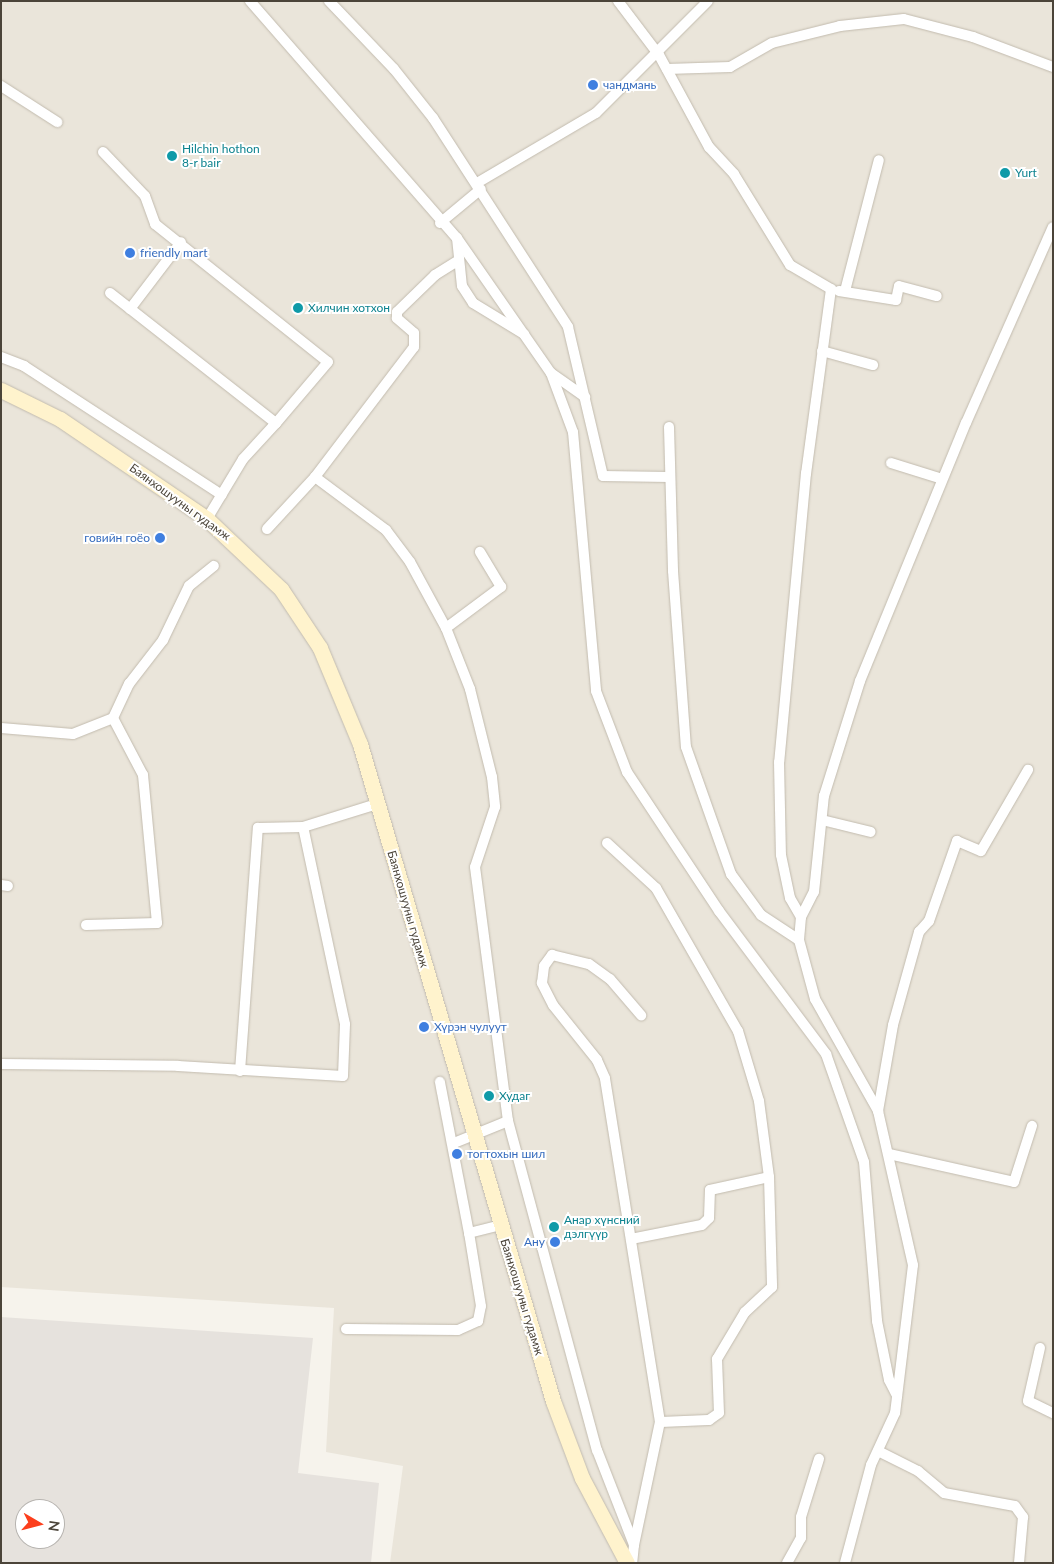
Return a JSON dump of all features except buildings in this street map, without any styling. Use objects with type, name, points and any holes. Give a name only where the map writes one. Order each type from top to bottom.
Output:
[{"type":"main road","name":"Баянхошууны гудамж","points":[[1,390],[60,419],[207,519],[281,589],[320,648],[352,721],[474,1137],[557,1410],[582,1478],[627,1563]]},
{"type":"street","points":[[250,1],[440,223],[457,238],[527,335],[551,373],[573,432],[596,692],[627,772],[719,911],[826,1054],[864,1162],[876,1322],[889,1380],[898,1396]]},
{"type":"street","points":[[329,1],[394,69],[479,186],[568,326],[603,476],[668,477]]},
{"type":"street","points":[[618,1],[659,55],[709,146],[734,174],[790,265],[831,289],[845,292],[896,300],[899,286],[938,296]]},
{"type":"street","points":[[440,223],[479,186],[581,125],[659,55],[708,1]]},
{"type":"street","points":[[668,70],[730,67],[772,43],[840,26],[904,19],[974,37],[1053,67]]},
{"type":"street","points":[[1,86],[57,122]]},
{"type":"street","points":[[103,152],[145,196],[155,224],[181,242],[328,362],[243,459],[207,519]]},
{"type":"street","points":[[845,292],[879,160]]},
{"type":"street","points":[[845,1563],[878,1451],[896,1413],[914,1265],[878,1111],[815,999],[799,940],[801,917],[814,892],[824,796],[860,681],[942,479],[1053,227]]},
{"type":"street","points":[[457,238],[456,262],[462,286],[473,304],[527,335]]},
{"type":"street","points":[[130,309],[181,242]]},
{"type":"street","points":[[267,529],[315,477],[414,347],[414,333],[397,318],[397,312],[435,275],[456,262]]},
{"type":"street","points":[[801,917],[790,898],[781,855],[779,762],[806,472],[831,289]]},
{"type":"street","points":[[110,293],[276,423]]},
{"type":"street","points":[[822,351],[873,365]]},
{"type":"street","points":[[1,357],[24,366],[222,495]]},
{"type":"street","points":[[551,373],[585,397]]},
{"type":"street","points":[[669,427],[668,477],[686,747],[731,874],[761,915],[799,940]]},
{"type":"street","points":[[892,463],[942,479]]},
{"type":"street","points":[[315,477],[386,530],[410,562],[446,628],[470,689],[492,777],[495,807],[475,867],[508,1121],[597,1450],[634,1545]]},
{"type":"street","points":[[446,628],[501,587],[480,552]]},
{"type":"street","points":[[1,728],[73,734],[113,718],[129,684],[163,640],[189,586],[214,566]]},
{"type":"street","points":[[86,925],[157,923],[142,775],[113,718]]},
{"type":"street","points":[[878,1111],[893,1025],[919,932],[929,921],[957,842],[981,851],[1028,770]]},
{"type":"street","points":[[240,1071],[258,828],[303,827],[377,804]]},
{"type":"street","points":[[822,820],[871,832]]},
{"type":"street","points":[[1,1064],[344,1076],[345,1024],[303,827]]},
{"type":"street","points":[[607,843],[656,888],[738,1031],[759,1101],[768,1177],[772,1288],[745,1312],[717,1359],[719,1413],[709,1420],[660,1422]]},
{"type":"street","points":[[632,1563],[634,1545],[660,1422],[605,1078],[597,1060],[553,1005],[542,983],[544,966],[552,955],[590,964],[610,979],[642,1015]]},
{"type":"street","points":[[346,1329],[458,1330],[472,1326],[481,1306],[454,1143],[440,1082]]},
{"type":"street","points":[[454,1143],[474,1137],[508,1121]]},
{"type":"street","points":[[889,1154],[1014,1182],[1032,1126]]},
{"type":"street","points":[[631,1239],[707,1223],[710,1190],[768,1177]]},
{"type":"street","points":[[469,1233],[501,1225]]},
{"type":"street","points":[[1040,1348],[1028,1401],[1053,1413]]},
{"type":"street","points":[[878,1451],[918,1471],[944,1493],[1015,1506],[1023,1517],[1019,1563]]},
{"type":"street","points":[[787,1563],[801,1538],[801,1517],[819,1459]]},
{"type":"shaded area","points":[[1,1],[1053,1],[1053,1563],[390,1563],[403,1466],[326,1452],[334,1308],[1,1287]]},
{"type":"shaded area","points":[[1,1317],[313,1338],[298,1473],[379,1483],[371,1563],[1,1563]]},
{"type":"place","name":"чандмань","points":[[593,85]]},
{"type":"place","name":"Hilchin hothon 8-r bair","points":[[172,156]]},
{"type":"place","name":"Yurt","points":[[1005,173]]},
{"type":"place","name":"friendly mart","points":[[130,253]]},
{"type":"place","name":"Хилчин хотхон","points":[[298,308]]},
{"type":"place","name":"говийн гоёо","points":[[160,538]]},
{"type":"place","name":"Хүрэн чулуут","points":[[424,1027]]},
{"type":"place","name":"Худаг","points":[[489,1096]]},
{"type":"place","name":"тогтохын шил","points":[[457,1154]]},
{"type":"place","name":"Анар хүнсний дэлгүүр","points":[[554,1227]]},
{"type":"place","name":"Ану","points":[[555,1242]]}]
